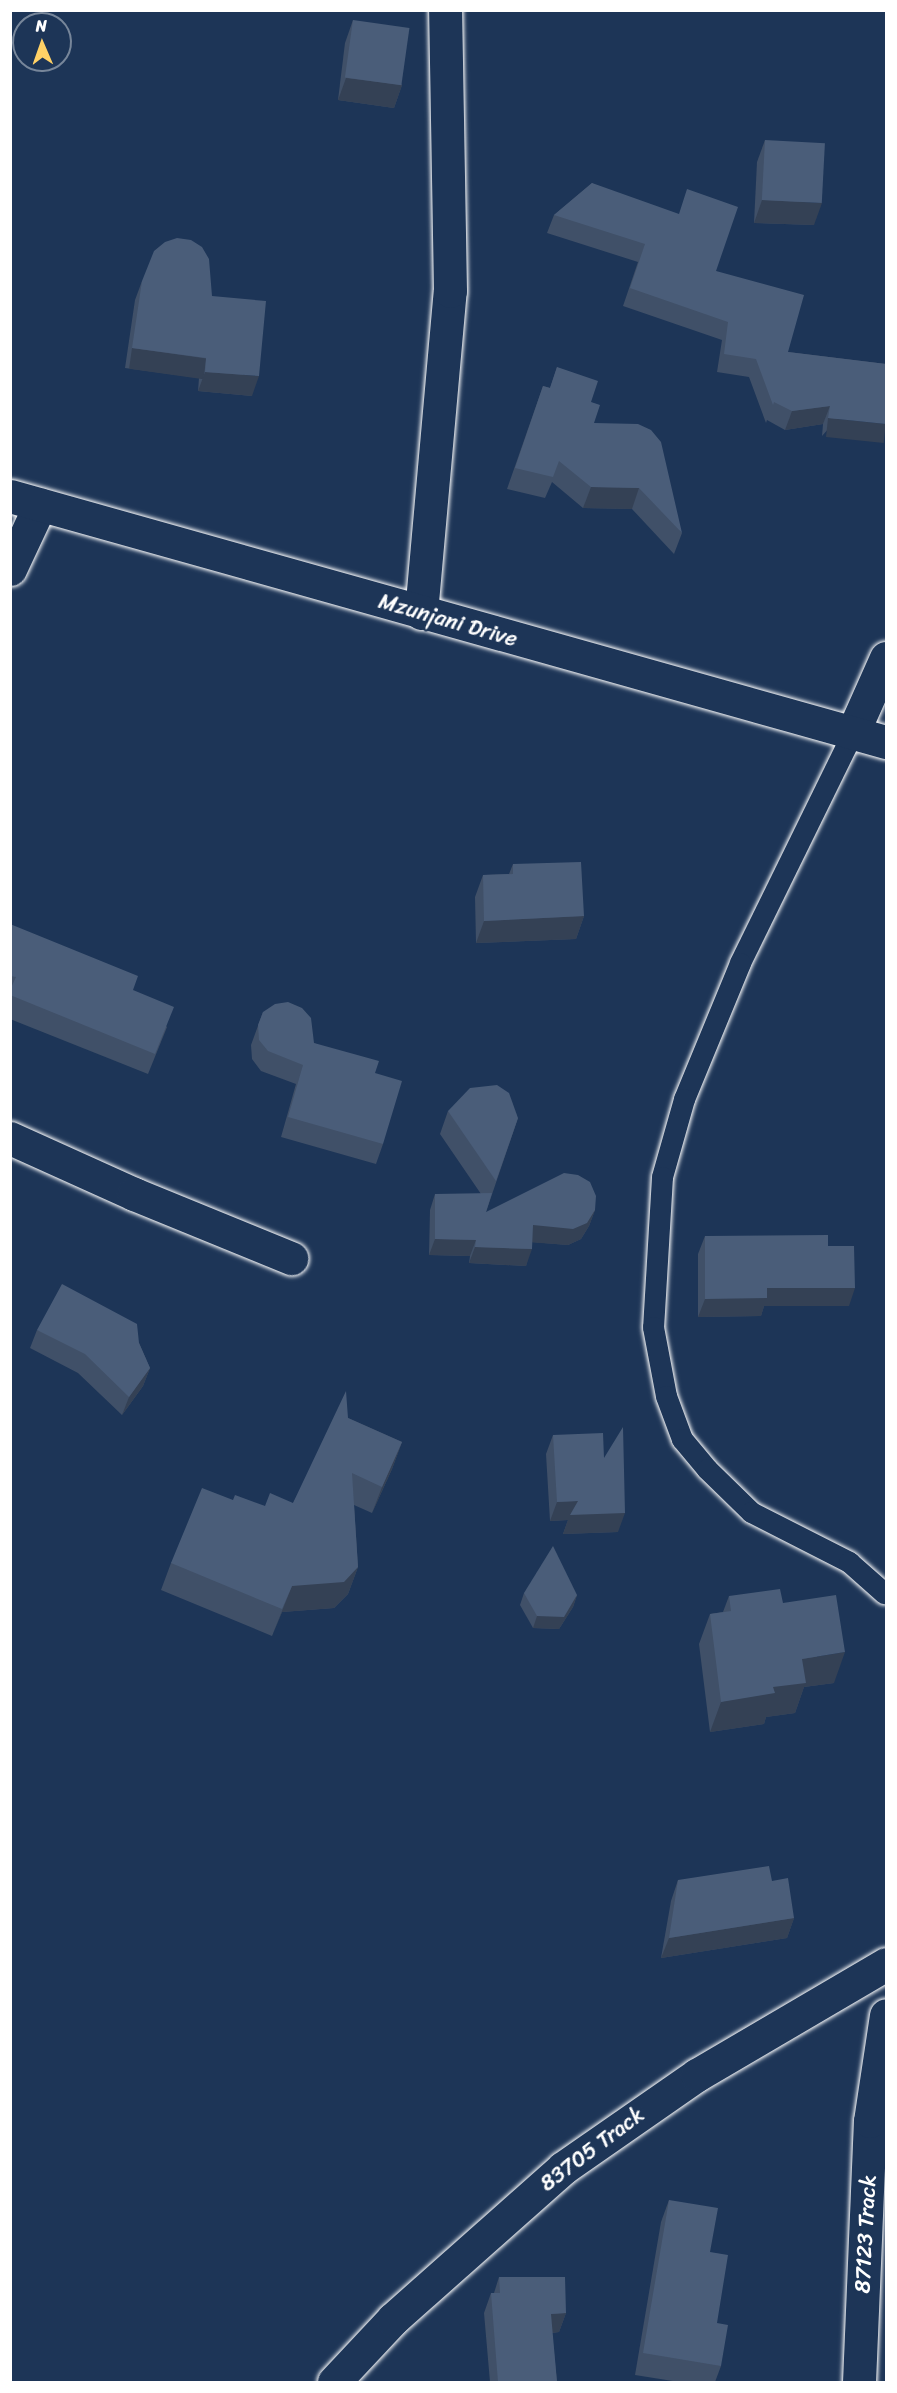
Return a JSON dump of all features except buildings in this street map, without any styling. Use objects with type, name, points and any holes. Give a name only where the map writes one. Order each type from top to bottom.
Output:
[{"type":"street","points":[[421,613],[450,291],[445,10]]},
{"type":"street","points":[[10,568],[25,500]]},
{"type":"street","name":"Mzunjani Drive","points":[[25,500],[886,742]]},
{"type":"street","points":[[853,732],[886,658]]},
{"type":"street","points":[[10,1138],[134,1194],[291,1258]]},
{"type":"street","name":"83705 Track","points":[[334,2382],[411,2302],[563,2168],[697,2075],[886,1964]]},
{"type":"street","name":"87123 Track","points":[[859,2382],[870,2121],[886,2015]]},
{"type":"lane","points":[[853,732],[740,963],[684,1099],[662,1177],[653,1327],[666,1396],[682,1439],[707,1469],[752,1512],[849,1562],[884,1593]]}]
